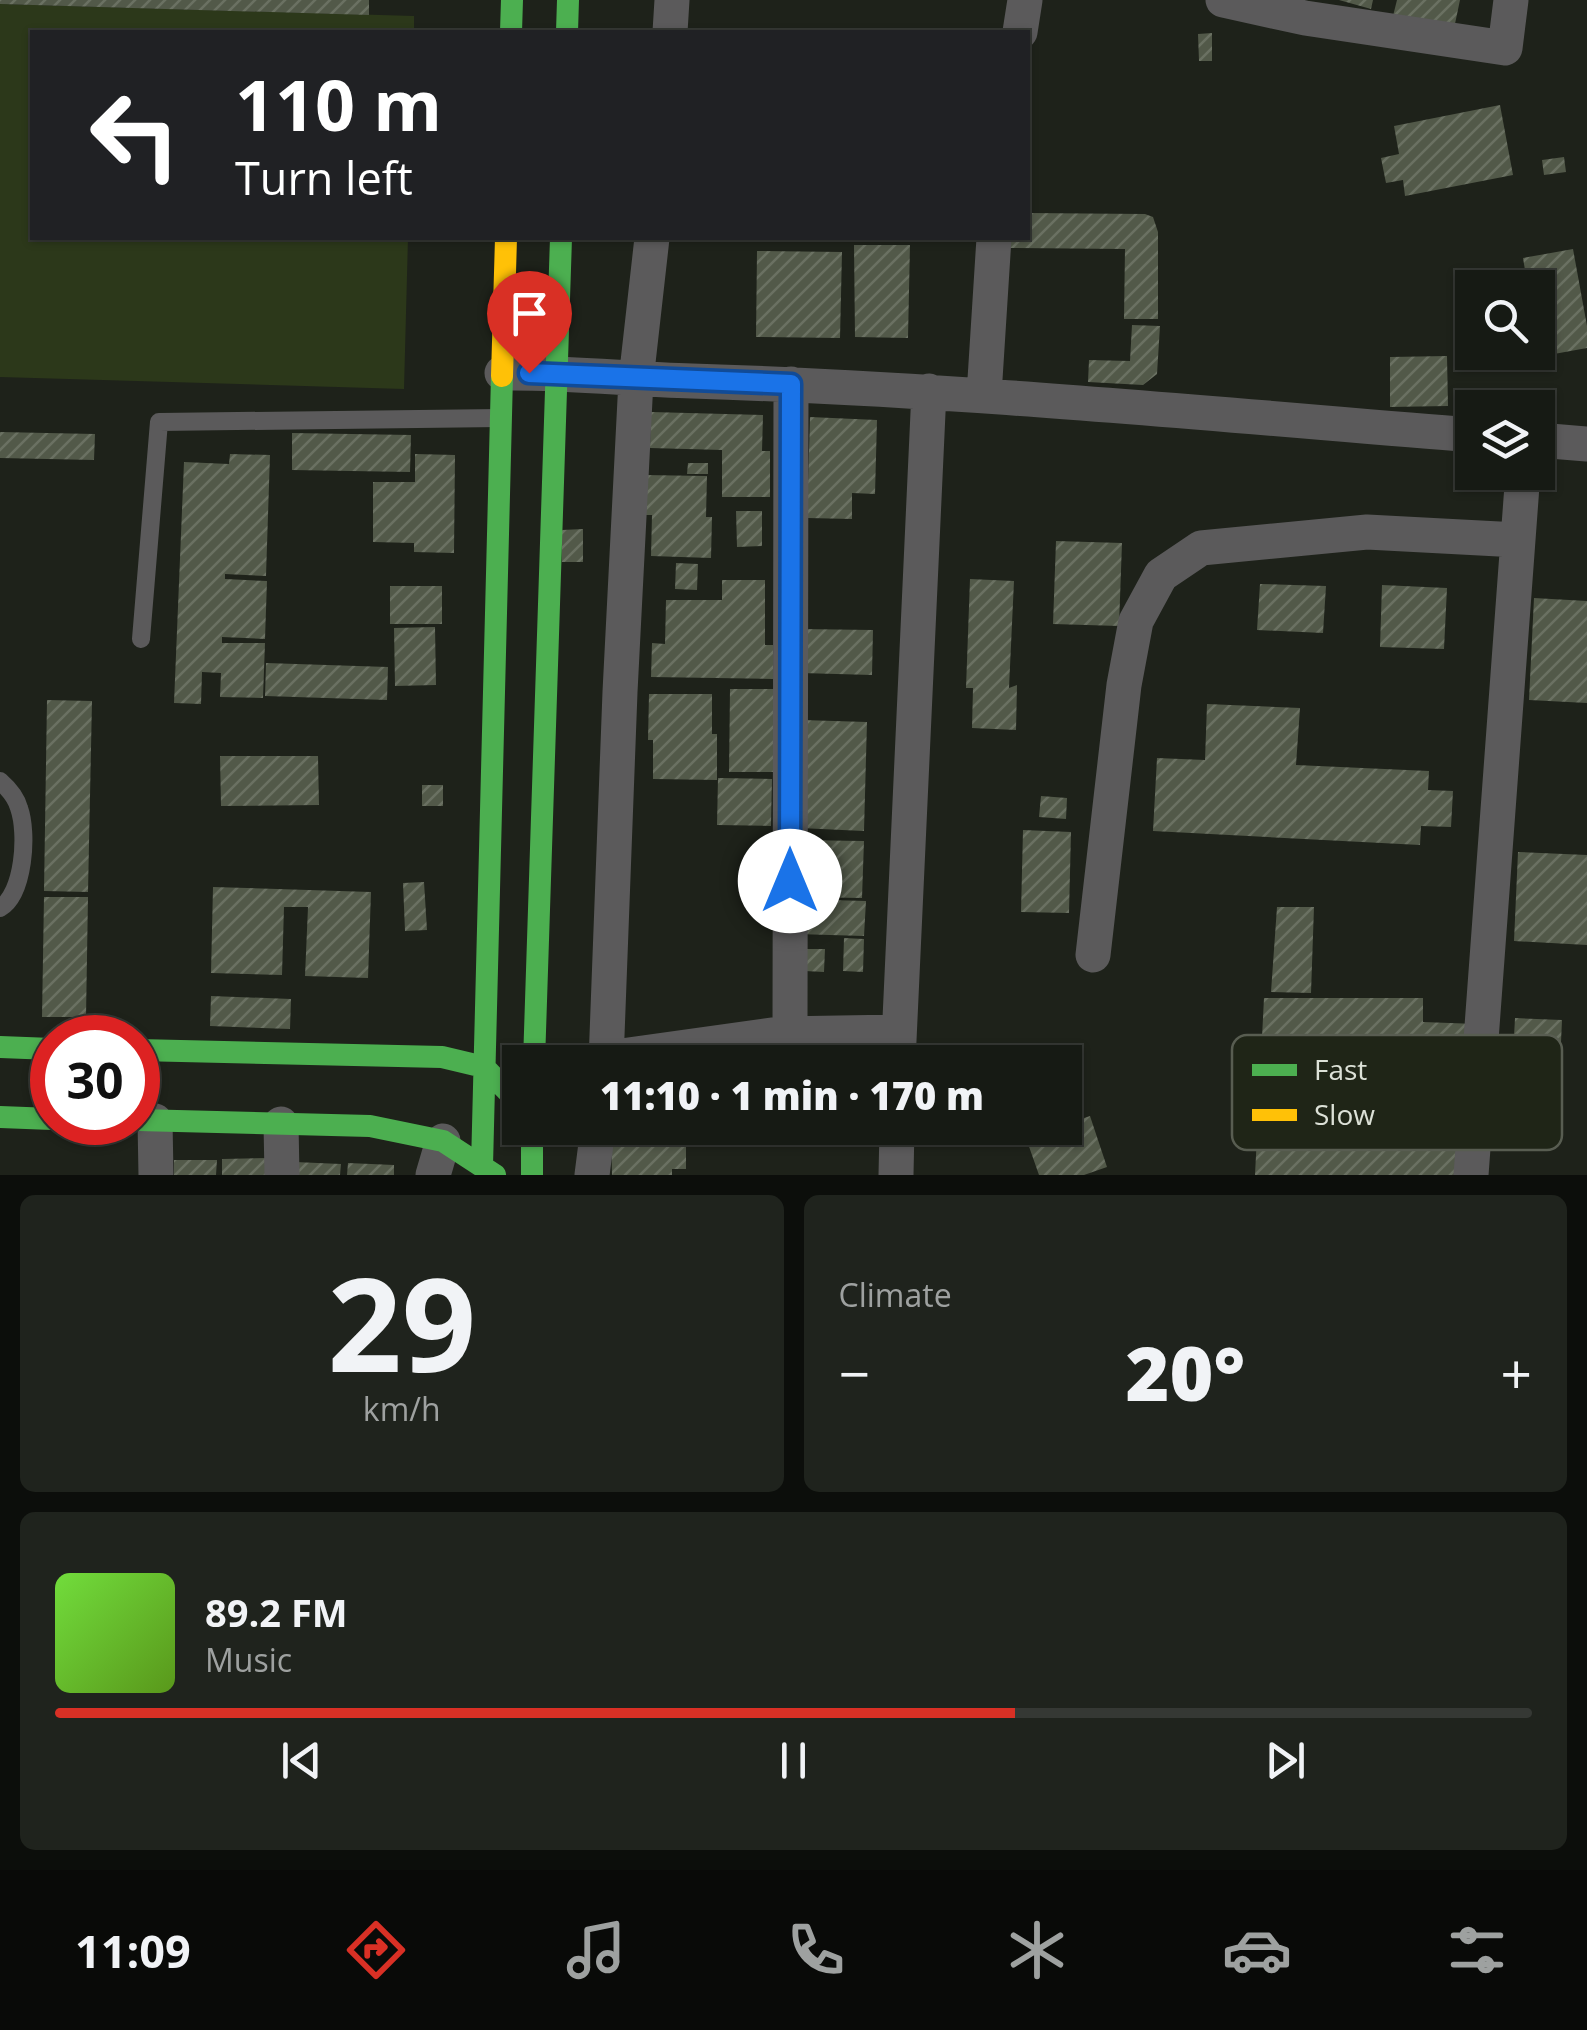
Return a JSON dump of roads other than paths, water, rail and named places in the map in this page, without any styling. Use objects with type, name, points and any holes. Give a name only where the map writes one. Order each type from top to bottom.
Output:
[{"type":"street","points":[[511,30],[512,0]]},
{"type":"street","points":[[567,30],[568,0]]},
{"type":"street","points":[[670,30],[672,0]]},
{"type":"street","points":[[1020,30],[1025,0]]},
{"type":"street","points":[[1223,0],[1305,18],[1505,48],[1511,0]]},
{"type":"street","points":[[488,1170],[484,1067],[506,240]]},
{"type":"street","points":[[535,1045],[560,240]]},
{"type":"street","points":[[608,1045],[636,380],[652,240]]},
{"type":"street","points":[[984,396],[994,240]]},
{"type":"street","points":[[502,374],[556,372],[636,380],[929,391],[1455,434]]},
{"type":"street","points":[[790,1034],[791,384]]},
{"type":"street","points":[[899,1045],[929,391]]},
{"type":"street","points":[[1555,441],[1587,444]]},
{"type":"street","points":[[1481,1035],[1522,490]]},
{"type":"street","points":[[1093,955],[1124,685],[1136,622],[1161,575],[1201,548],[1367,532],[1518,540]]},
{"type":"street","points":[[713,1045],[790,1034],[882,1045]]},
{"type":"street","points":[[0,1048],[30,1048]]},
{"type":"street","points":[[160,1051],[442,1057],[484,1067],[502,1086]]},
{"type":"street","points":[[0,1118],[30,1118]]},
{"type":"street","points":[[160,1120],[370,1126],[444,1141],[488,1170]]},
{"type":"street","points":[[281,1124],[282,1175]]},
{"type":"street","points":[[432,1175],[444,1141]]},
{"type":"street","points":[[151,1145],[156,1175]]},
{"type":"street","points":[[532,1145],[532,1175]]},
{"type":"street","points":[[592,1175],[596,1145]]},
{"type":"street","points":[[896,1175],[897,1145]]},
{"type":"street","points":[[1470,1175],[1472,1150]]},
{"type":"lane","points":[[141,639],[159,422],[501,418]]},
{"type":"lane","points":[[0,781],[13,794],[22,823],[18,888],[0,908]]}]
